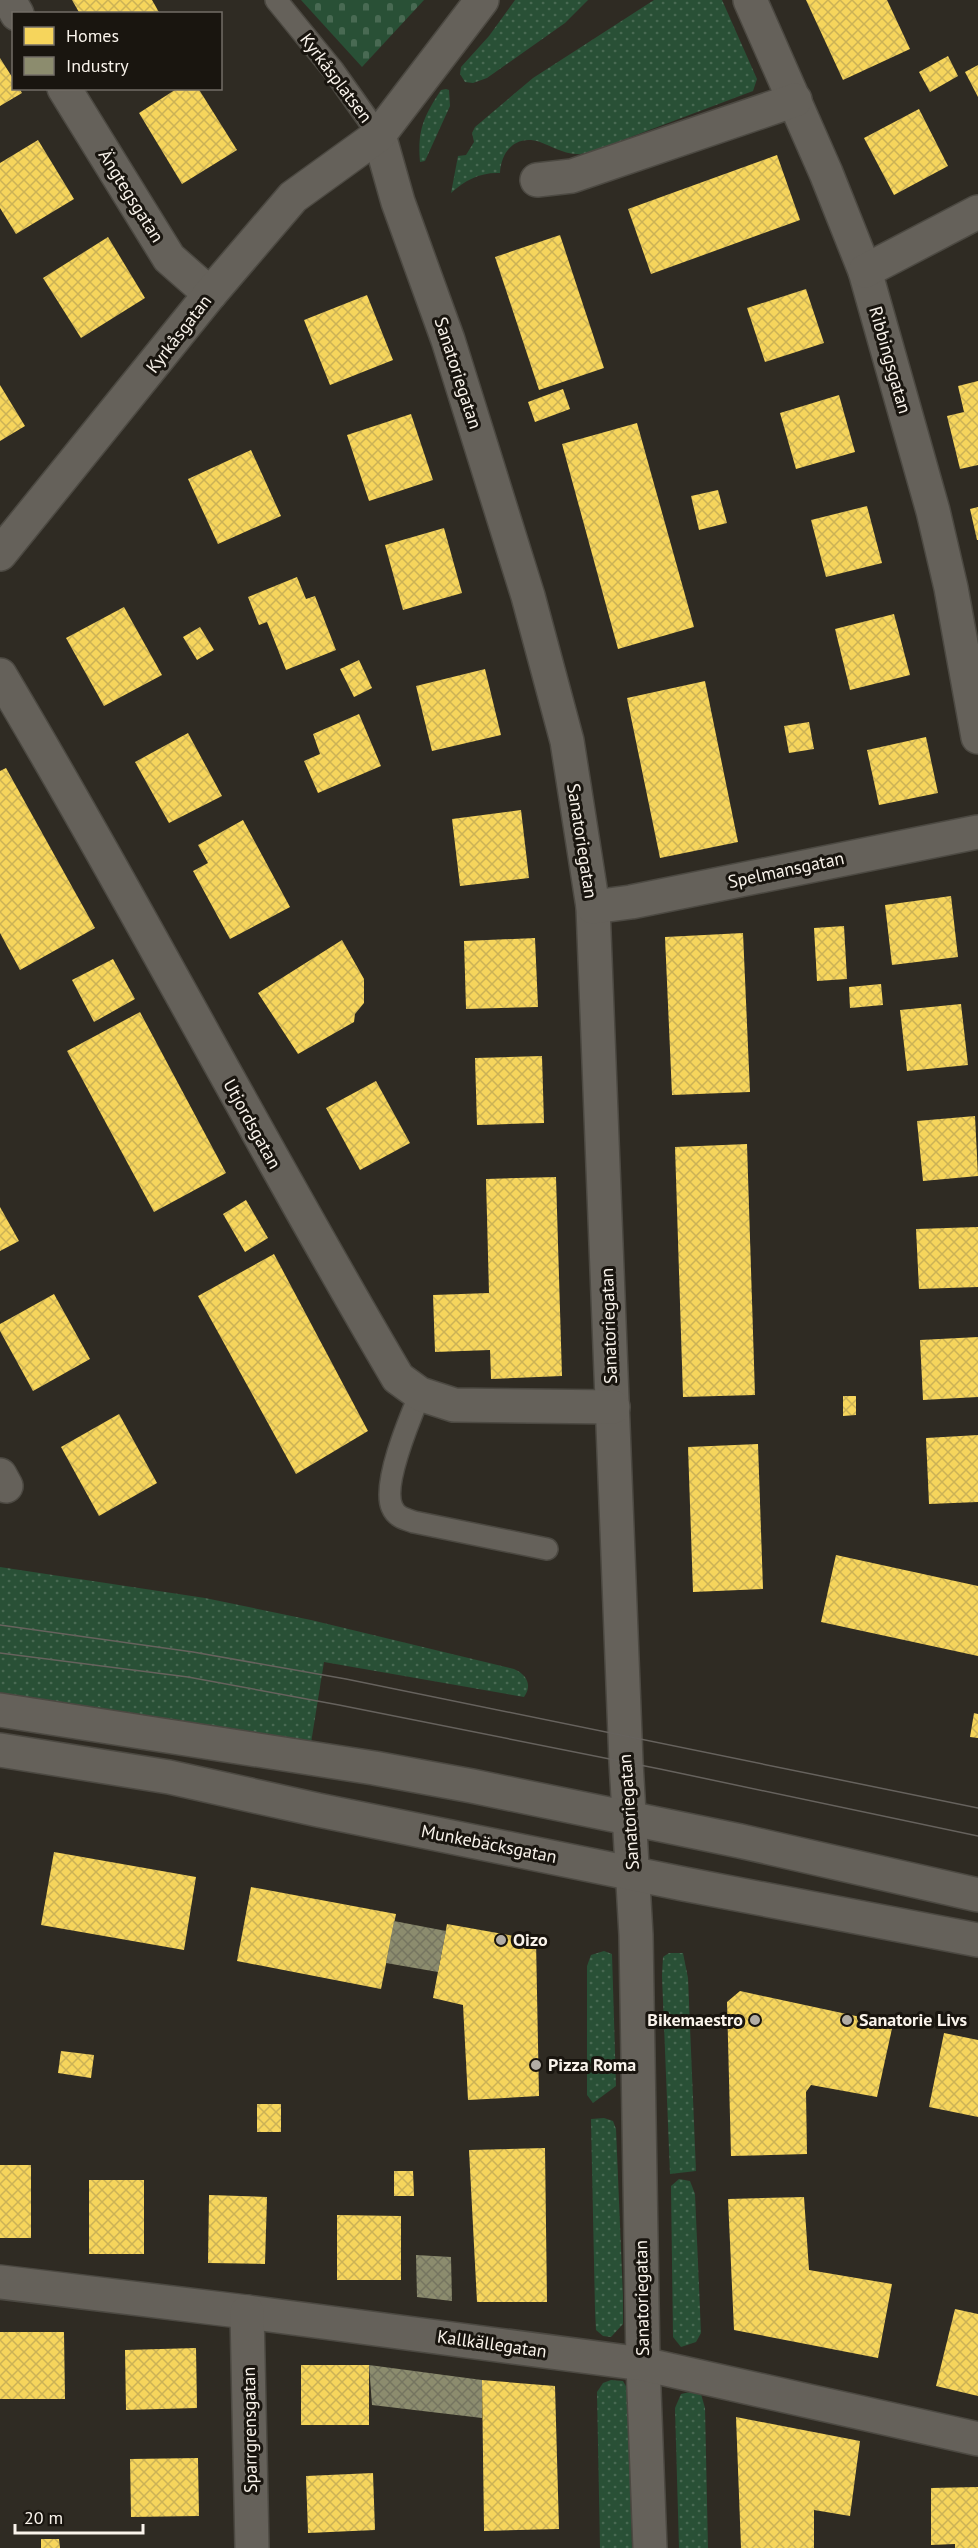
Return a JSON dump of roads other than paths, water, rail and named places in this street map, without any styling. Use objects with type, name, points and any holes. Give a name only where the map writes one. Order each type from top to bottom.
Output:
[{"type":"street","name":"Kyrkåsplatsen","points":[[379,135],[482,0]]},
{"type":"street","name":"Ribbingsgatan","points":[[750,0],[795,100],[865,271],[933,511],[951,588],[978,736]]},
{"type":"street","name":"Ängtegsgatan","points":[[65,90],[169,258],[210,294]]},
{"type":"street","points":[[537,180],[572,176],[795,100]]},
{"type":"street","name":"Kyrkåsgatan","points":[[0,554],[210,294],[294,197],[379,135]]},
{"type":"street","name":"Sanatoriegatan","points":[[379,135],[398,202],[452,351],[528,596],[567,741],[593,907],[633,1873],[643,2364],[650,2548]]},
{"type":"street","points":[[865,271],[978,212]]},
{"type":"street","name":"Utjordsgatan","points":[[0,675],[75,801],[269,1156],[393,1371],[410,1389],[454,1405],[613,1407]]},
{"type":"street","name":"Spelmansgatan","points":[[593,907],[630,902],[978,832]]},
{"type":"street","points":[[0,1710],[374,1768],[629,1818],[978,1895]]},
{"type":"street","name":"Munkebäcksgatan","points":[[0,1750],[169,1777],[318,1810],[978,1940]]},
{"type":"street","name":"Kallkällegatan","points":[[0,2282],[643,2364],[978,2439]]},
{"type":"street","name":"Sparrgrensgatan","points":[[247,2312],[252,2548]]},
{"type":"lane","name":"Kyrkåsplatsen","points":[[276,0],[333,70],[379,135]]},
{"type":"lane","points":[[420,1394],[402,1438],[388,1494],[392,1508],[400,1518],[547,1550]]},
{"type":"tram line","points":[[0,1625],[193,1652],[346,1679],[978,1808]]},
{"type":"tram line","points":[[0,1653],[188,1677],[339,1705],[978,1836]]},
{"type":"place","name":"Oizo","points":[[501,1940]]},
{"type":"place","name":"Bikemaestro","points":[[755,2020]]},
{"type":"place","name":"Sanatorie Livs","points":[[847,2020]]},
{"type":"place","name":"Pizza Roma","points":[[536,2065]]}]
